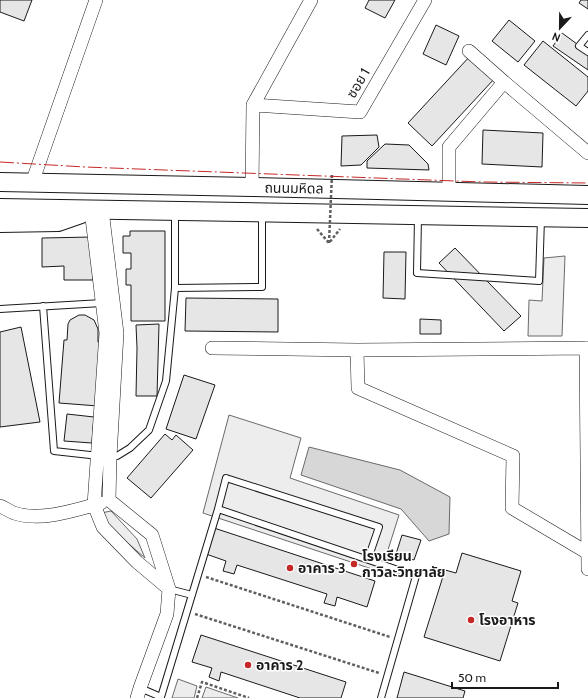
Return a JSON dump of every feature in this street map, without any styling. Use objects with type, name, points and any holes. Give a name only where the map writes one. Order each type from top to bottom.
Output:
[{"type":"main road","name":"ถนนมหิดล","points":[[0,181],[32,183],[588,195]]},
{"type":"main road","name":"ถนนมหิดล","points":[[0,208],[588,218]]},
{"type":"main road","points":[[0,223],[58,222],[96,210]]},
{"type":"street","points":[[32,183],[96,0]]},
{"type":"street","points":[[252,187],[253,105],[311,0]]},
{"type":"street","name":"ซอย 1","points":[[253,105],[360,112],[425,0]]},
{"type":"street","points":[[469,51],[588,153]]},
{"type":"street","points":[[449,192],[449,147],[504,82]]},
{"type":"street","points":[[96,210],[105,278],[118,333],[104,456],[94,505],[103,527],[137,562],[170,590]]},
{"type":"street","points":[[105,278],[102,303],[106,333],[104,456],[109,500],[152,535],[170,590],[167,614],[138,693]]},
{"type":"street","points":[[212,348],[357,350],[587,348],[588,569]]},
{"type":"street","points":[[357,350],[358,388],[513,456],[512,508],[588,553]]},
{"type":"street","points":[[0,506],[15,514],[40,516],[62,513],[109,500]]},
{"type":"lane","points":[[588,35],[579,46],[588,52]]},
{"type":"lane","points":[[43,306],[54,451],[118,456],[130,448],[149,430],[166,381],[175,288],[175,211]]},
{"type":"lane","points":[[175,288],[262,287],[262,213]]},
{"type":"lane","points":[[418,215],[417,273],[539,281],[541,218]]},
{"type":"lane","points":[[0,309],[102,303]]},
{"type":"lane","points":[[138,693],[161,697],[226,478],[379,527],[368,559]]},
{"type":"lane","points":[[218,509],[416,576],[380,698]]},
{"type":"lane","points":[[170,590],[192,595]]},
{"type":"path","points":[[329,243],[332,174]]},
{"type":"path","points":[[198,574],[398,640]]},
{"type":"path","points":[[187,611],[387,676]]},
{"type":"path","points":[[197,698],[202,682],[249,698]]},
{"type":"shaded area","points":[[565,256],[562,336],[528,336],[529,300],[542,301],[544,258]]},
{"type":"shaded area","points":[[229,415],[301,438],[290,478],[399,515],[381,572],[203,513]]},
{"type":"shaded area","points":[[309,447],[400,470],[450,497],[449,534],[429,541],[401,509],[301,475]]},
{"type":"shaded area","points":[[111,511],[137,539],[145,558],[107,525],[101,513]]},
{"type":"shaded area","points":[[178,679],[197,686],[194,698],[172,698]]},
{"type":"shaded area","points":[[206,687],[238,698],[202,698]]},
{"type":"building","points":[[0,0],[32,0],[24,21],[0,12]]},
{"type":"building","points":[[369,0],[395,0],[385,18],[365,8]]},
{"type":"building","points":[[581,0],[588,0],[588,9],[579,3]]},
{"type":"building","points":[[509,20],[535,41],[518,62],[492,41]]},
{"type":"building","points":[[436,25],[459,36],[446,65],[423,54]]},
{"type":"building","points":[[562,33],[588,52],[588,70],[553,46]]},
{"type":"building","points":[[543,41],[588,77],[588,91],[576,106],[524,65]]},
{"type":"building","points":[[471,55],[495,78],[432,146],[408,123]]},
{"type":"building","points":[[483,130],[543,133],[542,167],[482,164]]},
{"type":"building","points":[[377,135],[379,147],[361,165],[341,166],[342,136]]},
{"type":"building","points":[[385,144],[409,145],[428,164],[429,170],[367,168],[367,161]]},
{"type":"building","points":[[130,231],[165,231],[165,321],[131,321],[131,285],[126,285],[126,269],[131,269],[131,253],[123,253],[123,236],[130,236]]},
{"type":"building","points":[[92,237],[93,280],[64,280],[64,266],[42,267],[42,238]]},
{"type":"building","points":[[455,248],[521,316],[504,331],[439,263]]},
{"type":"building","points":[[384,252],[406,252],[405,299],[383,298]]},
{"type":"building","points":[[186,298],[278,299],[278,332],[185,331]]},
{"type":"building","points":[[79,315],[85,315],[94,320],[98,329],[98,342],[102,342],[98,406],[59,403],[64,340],[67,340],[68,324],[70,320]]},
{"type":"building","points":[[420,319],[441,320],[441,334],[420,334]]},
{"type":"building","points":[[159,324],[157,396],[136,396],[136,325]]},
{"type":"building","points":[[21,327],[40,422],[0,427],[0,332]]},
{"type":"building","points":[[184,375],[215,385],[196,439],[166,429]]},
{"type":"building","points":[[67,414],[94,417],[92,443],[64,441]]},
{"type":"building","points":[[165,434],[172,440],[176,435],[193,450],[151,498],[127,478]]},
{"type":"building","name":"อาคาร 3","points":[[214,528],[375,581],[367,607],[337,597],[335,606],[324,603],[327,594],[237,565],[234,574],[223,571],[226,561],[206,554]]},
{"type":"building","points":[[402,535],[421,540],[414,560],[396,554]]},
{"type":"building","name":"โรงอาหาร","points":[[462,553],[521,571],[512,601],[518,603],[500,661],[424,637],[445,570],[456,573]]},
{"type":"building","name":"อาคาร 2","points":[[201,635],[346,682],[341,698],[300,698],[221,672],[219,681],[209,677],[212,668],[192,662]]},
{"type":"building","points":[[404,672],[465,691],[463,698],[397,698]]},
{"type":"power","points":[[0,162],[85,167],[482,182],[588,183]]},
{"type":"place","name":"โรงเรียน กาวิละวิทยาลัย","points":[[354,564]]},
{"type":"place","name":"อาคาร 3","points":[[290,568]]},
{"type":"place","name":"โรงอาหาร","points":[[471,620]]},
{"type":"place","name":"อาคาร 2","points":[[248,665]]}]
